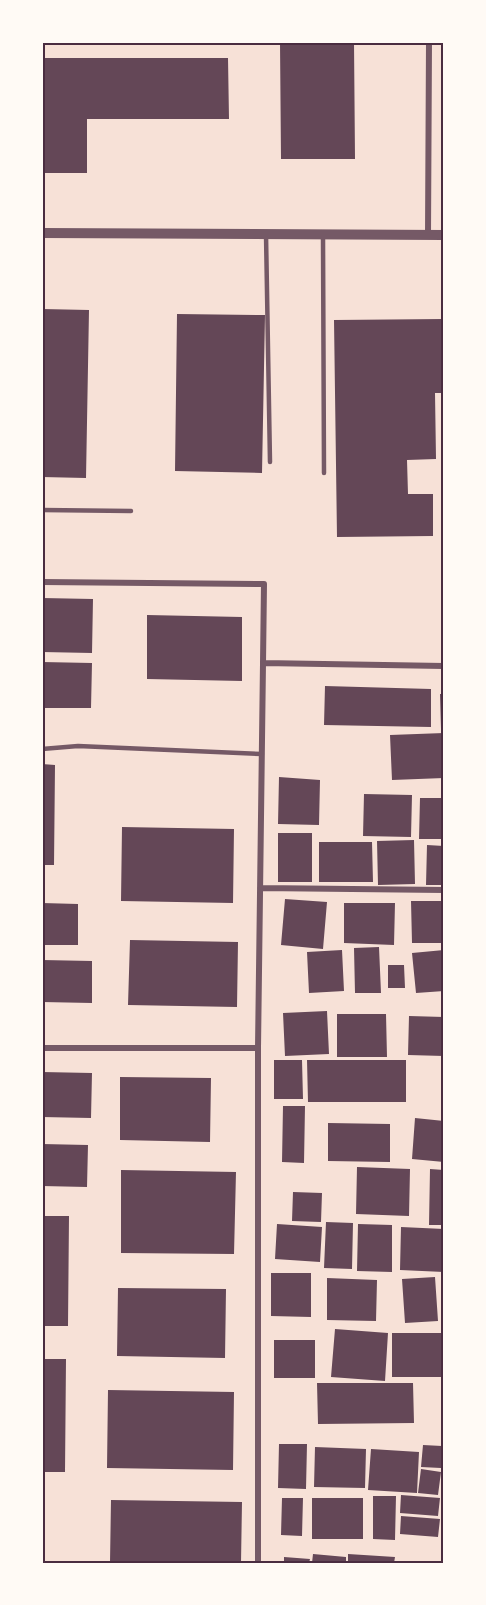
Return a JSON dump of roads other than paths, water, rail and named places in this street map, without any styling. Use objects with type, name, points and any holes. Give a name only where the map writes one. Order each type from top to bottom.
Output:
[{"type":"street","points":[[428,235],[429,42]]},
{"type":"street","points":[[42,233],[444,235]]},
{"type":"street","points":[[42,582],[264,584],[258,1048],[258,1563]]},
{"type":"street","points":[[263,663],[444,666]]},
{"type":"street","points":[[260,888],[444,890]]},
{"type":"street","points":[[42,1048],[258,1048]]},
{"type":"lane","points":[[266,234],[270,462]]},
{"type":"lane","points":[[324,234],[324,473]]},
{"type":"lane","points":[[42,510],[131,511]]},
{"type":"lane","points":[[42,749],[78,747],[262,754]]}]
